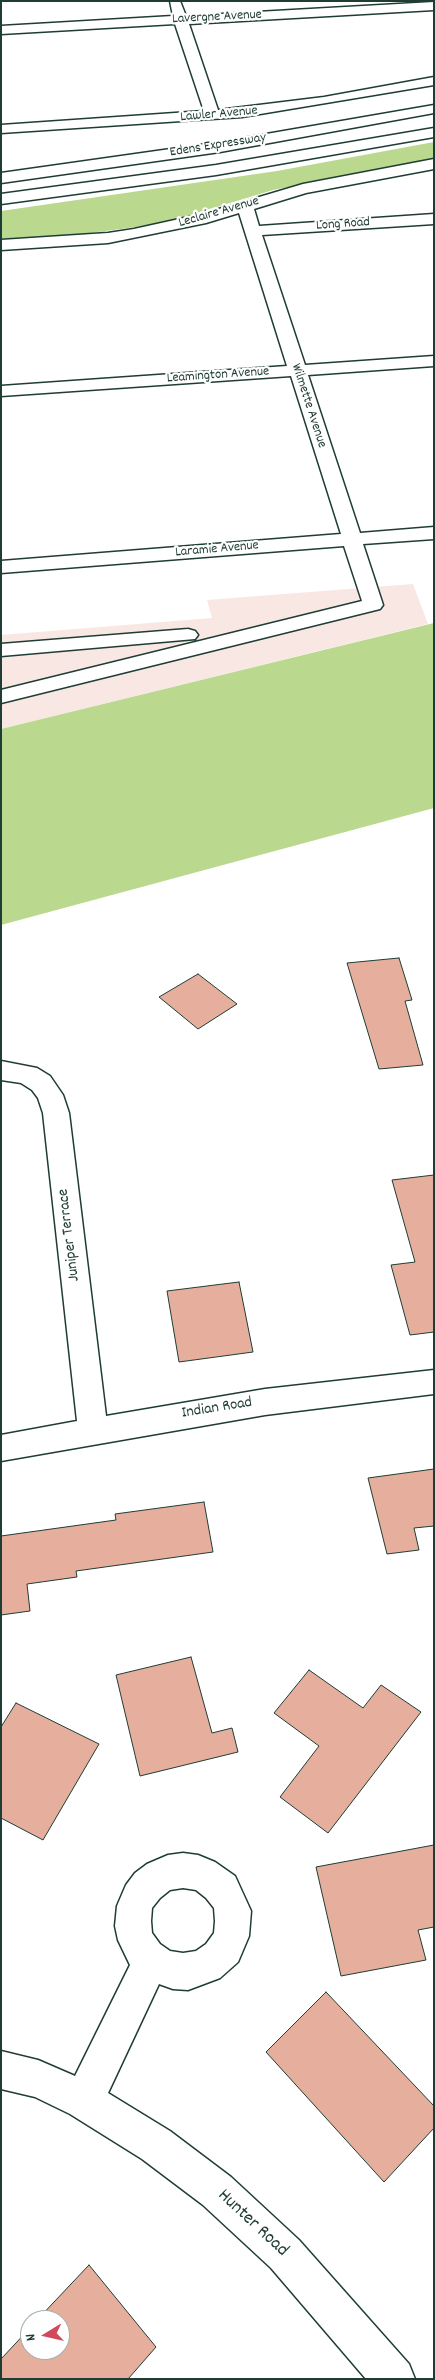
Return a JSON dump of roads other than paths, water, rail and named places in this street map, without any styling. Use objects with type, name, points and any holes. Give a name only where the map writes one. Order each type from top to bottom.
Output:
[{"type":"main road","points":[[175,1],[213,116]]},
{"type":"main road","name":"Lavergne Avenue","points":[[1,30],[434,6]]},
{"type":"main road","name":"Lawler Avenue","points":[[1,129],[213,116],[290,107],[434,81]]},
{"type":"main road","name":"Edens Expressway","points":[[1,178],[220,146],[434,109]]},
{"type":"main road","name":"Edens Expressway","points":[[1,199],[216,170],[434,132]]},
{"type":"main road","name":"Leclaire Avenue","points":[[1,246],[108,238],[134,234],[206,218],[302,189],[434,164]]},
{"type":"main road","name":"Wilmette Avenue","points":[[245,206],[373,605],[274,628]]},
{"type":"main road","name":"Long Road","points":[[252,231],[434,219]]},
{"type":"main road","name":"Leamington Avenue","points":[[1,391],[434,361]]},
{"type":"main road","name":"Laramie Avenue","points":[[1,567],[434,533]]},
{"type":"main road","points":[[1,650],[274,628]]},
{"type":"main road","points":[[1,697],[274,628]]},
{"type":"main road","name":"Juniper Terrace","points":[[1,1070],[28,1075],[41,1083],[50,1095],[56,1113],[93,1432]]},
{"type":"main road","name":"Indian Road","points":[[1,1448],[265,1402],[434,1382]]},
{"type":"main road","points":[[84,2100],[151,1961]]},
{"type":"main road","name":"Hunter Road","points":[[1,2070],[38,2079],[84,2100],[156,2145],[217,2191],[284,2254],[394,2379]]}]
